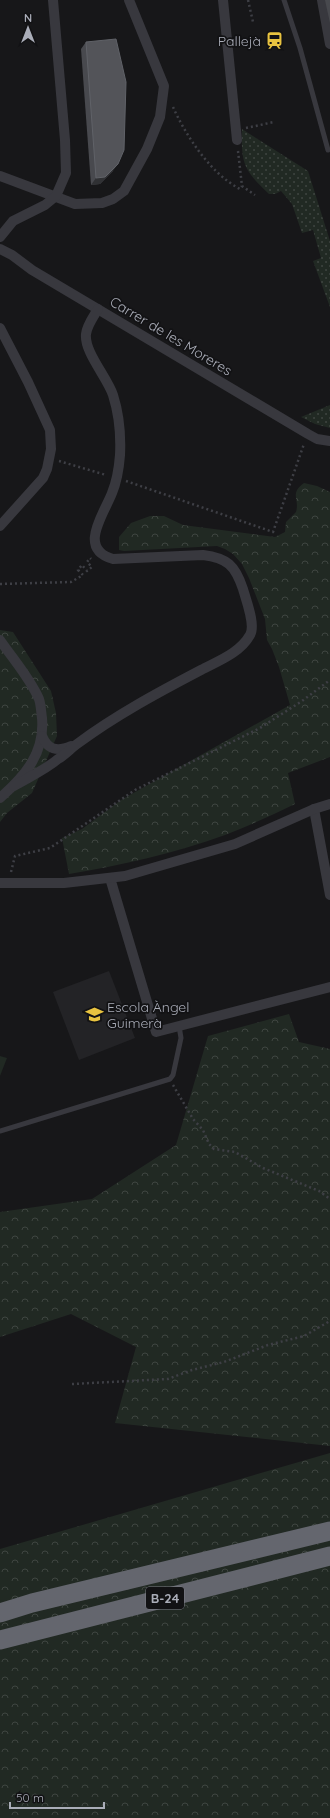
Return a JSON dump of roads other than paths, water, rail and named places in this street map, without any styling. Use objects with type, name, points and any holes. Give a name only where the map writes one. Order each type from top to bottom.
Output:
[{"type":"highway","name":"B-24","points":[[0,1613],[32,1603],[330,1531]]},
{"type":"highway","name":"B-24","points":[[0,1640],[330,1556]]},
{"type":"street","points":[[0,238],[13,221],[45,204],[56,196],[64,182],[66,163],[53,0]]},
{"type":"street","points":[[0,176],[74,204],[102,204],[113,199],[124,191],[147,150],[160,117],[164,86],[128,0]]},
{"type":"street","points":[[222,0],[237,140]]},
{"type":"street","points":[[322,0],[330,44]]},
{"type":"street","name":"Carrer de les Moreres","points":[[0,249],[12,255],[32,270],[308,434],[317,439],[330,441]]},
{"type":"street","points":[[0,798],[14,786],[57,760],[77,744],[145,699],[232,654],[245,643],[251,634],[252,620],[240,581],[234,569],[227,561],[214,557],[202,556],[124,560],[104,556],[94,539],[95,530],[117,478],[120,446],[118,415],[112,393],[88,347],[86,334],[90,322],[98,309]]},
{"type":"street","points":[[0,328],[42,411],[50,430],[52,449],[43,478],[0,526]]},
{"type":"street","points":[[0,640],[39,700],[41,714],[42,736],[39,748],[29,768],[14,786]]},
{"type":"street","points":[[42,736],[48,747],[52,749],[58,750],[77,744]]},
{"type":"street","points":[[0,883],[64,883],[125,876],[235,844],[314,809],[330,804]]},
{"type":"street","points":[[314,809],[330,895]]},
{"type":"street","points":[[110,878],[156,1032],[330,987]]},
{"type":"lane","points":[[284,0],[300,48],[328,150]]},
{"type":"lane","points":[[0,1131],[170,1079],[173,1075],[181,1038],[179,1026]]},
{"type":"place","name":"Pallejà","points":[[274,41]]},
{"type":"place","name":"Escola Àngel Guimerà","points":[[94,1015]]}]
